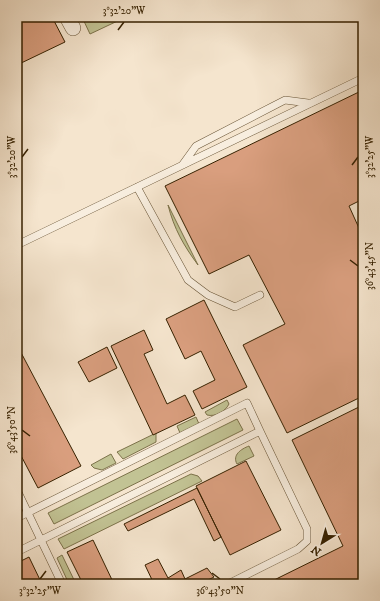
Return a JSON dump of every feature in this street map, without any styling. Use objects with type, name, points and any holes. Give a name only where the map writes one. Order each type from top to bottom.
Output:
[{"type":"lane","points":[[17,245],[308,103],[363,78]]},
{"type":"lane","points":[[183,164],[196,146],[285,100],[308,103]]},
{"type":"lane","points":[[137,187],[188,280],[208,295],[235,307],[260,295]]},
{"type":"lane","points":[[17,518],[247,403],[307,530],[307,541],[298,549],[228,584]]},
{"type":"lane","points":[[17,552],[40,539],[260,430]]},
{"type":"lane","points":[[17,490],[62,584]]},
{"type":"green space","points":[[82,17],[126,17],[90,34]]},
{"type":"green space","points":[[168,205],[198,265],[180,237],[173,222]]},
{"type":"green space","points":[[227,400],[229,404],[220,413],[207,415],[205,412]]},
{"type":"green space","points":[[196,417],[199,424],[180,433],[177,426]]},
{"type":"green space","points":[[237,419],[243,430],[54,524],[48,513]]},
{"type":"green space","points":[[156,433],[156,442],[123,459],[117,452]]},
{"type":"green space","points":[[249,446],[254,456],[237,464],[236,455]]},
{"type":"green space","points":[[111,454],[116,463],[102,470],[94,468],[91,465]]},
{"type":"green space","points":[[191,474],[198,476],[202,481],[64,549],[58,539]]},
{"type":"green space","points":[[62,555],[76,584],[69,584],[57,558]]},
{"type":"building","points":[[17,17],[52,17],[65,42],[17,65]]},
{"type":"building","points":[[363,90],[363,199],[349,206],[363,237],[363,396],[287,433],[243,345],[285,324],[249,255],[209,274],[165,186]]},
{"type":"building","points":[[204,300],[247,387],[202,409],[193,391],[215,380],[201,351],[185,359],[166,319]]},
{"type":"building","points":[[144,330],[153,350],[144,354],[167,404],[185,395],[195,415],[153,435],[111,346]]},
{"type":"building","points":[[17,345],[81,466],[38,488],[17,448]]},
{"type":"building","points":[[107,347],[117,368],[89,382],[78,362]]},
{"type":"building","points":[[363,405],[363,584],[266,584],[343,546],[292,440]]},
{"type":"building","points":[[246,461],[281,530],[230,555],[196,486]]},
{"type":"building","points":[[197,488],[221,537],[214,541],[194,499],[128,531],[124,524]]},
{"type":"building","points":[[93,540],[114,584],[83,584],[67,552]]},
{"type":"building","points":[[29,557],[42,584],[17,584],[17,563]]},
{"type":"building","points":[[158,559],[168,578],[181,570],[185,579],[207,568],[214,577],[200,584],[154,584],[145,565]]}]
